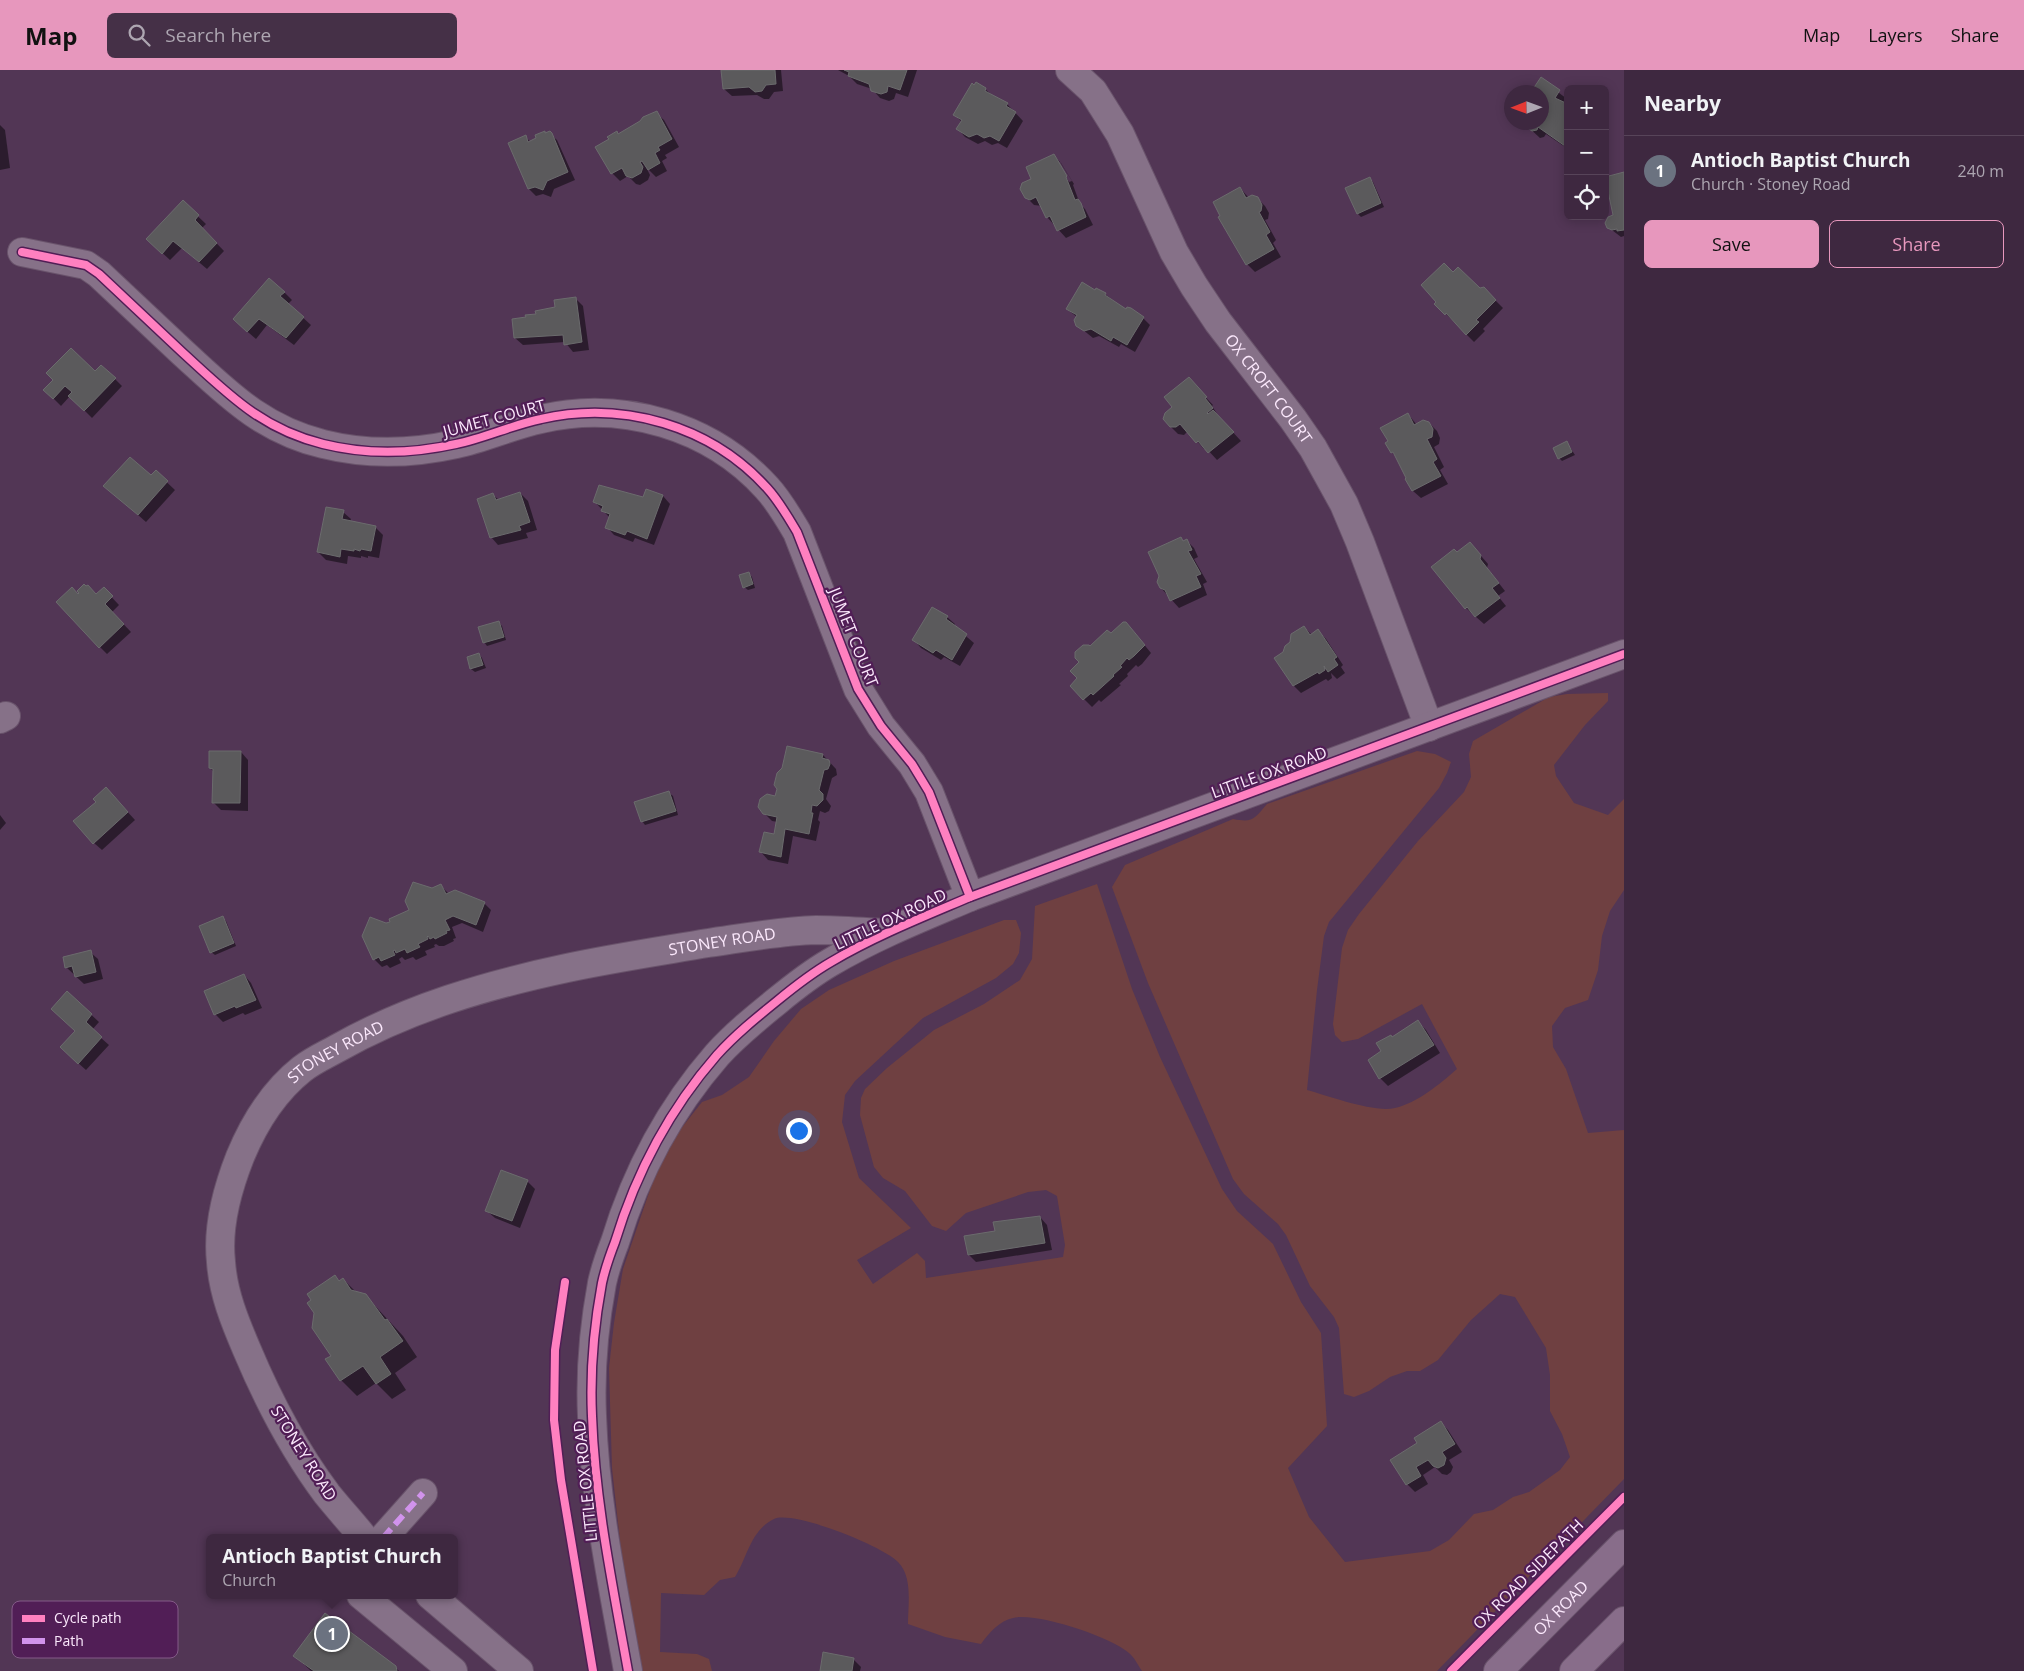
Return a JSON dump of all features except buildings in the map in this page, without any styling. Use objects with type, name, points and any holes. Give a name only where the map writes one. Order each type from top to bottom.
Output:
[{"type":"highway","name":"OX ROAD","points":[[1498,1671],[1624,1544]]},
{"type":"highway","points":[[1574,1671],[1624,1621]]},
{"type":"street","name":"OX CROFT COURT","points":[[1070,70],[1093,91],[1120,134],[1174,252],[1194,286],[1218,322],[1313,448],[1344,504],[1429,727]]},
{"type":"street","name":"JUMET COURT","points":[[22,252],[86,265],[99,274],[244,408],[280,430],[323,444],[369,451],[406,452],[457,444],[542,418],[588,412],[641,416],[664,422],[708,440],[730,455],[767,488],[783,508],[797,532],[858,689],[881,726],[912,764],[929,792],[970,897]]},
{"type":"street","name":"LITTLE OX ROAD","points":[[628,1671],[605,1544],[592,1415],[592,1375],[602,1281],[621,1221],[643,1165],[664,1126],[688,1091],[718,1054],[746,1026],[792,989],[830,962],[886,933],[970,897],[1624,654]]},
{"type":"street","name":"STONEY ROAD","points":[[363,1534],[328,1494],[298,1451],[276,1412],[258,1376],[235,1321],[224,1285],[220,1261],[221,1227],[226,1196],[249,1136],[274,1096],[303,1068],[366,1032],[452,998],[504,982],[610,959],[753,936],[814,930],[886,933]]},
{"type":"street","points":[[368,1534],[423,1493]]},
{"type":"street","points":[[366,1599],[453,1671]]},
{"type":"street","points":[[435,1599],[519,1671]]},
{"type":"shaded area","points":[[1608,693],[1608,701],[1585,725],[1554,765],[1556,776],[1574,803],[1608,815],[1624,799],[1624,890],[1610,911],[1602,936],[1598,970],[1588,1000],[1565,1008],[1552,1026],[1553,1047],[1566,1069],[1588,1133],[1624,1130],[1624,1479],[1437,1671],[1142,1671],[1129,1653],[1107,1640],[1055,1622],[1024,1617],[1013,1618],[1003,1622],[981,1644],[945,1637],[908,1624],[909,1591],[906,1575],[898,1562],[889,1555],[857,1539],[818,1524],[784,1518],[774,1519],[760,1530],[750,1545],[735,1577],[720,1580],[704,1595],[661,1593],[660,1652],[697,1654],[709,1659],[712,1671],[641,1671],[622,1559],[612,1468],[609,1368],[623,1269],[654,1178],[672,1140],[702,1102],[722,1095],[749,1077],[774,1041],[801,1009],[829,990],[894,961],[1004,920],[1016,920],[1021,933],[1019,953],[1013,964],[996,978],[923,1018],[855,1081],[845,1095],[842,1122],[859,1178],[911,1228],[857,1260],[873,1284],[917,1253],[925,1261],[926,1278],[1063,1257],[1065,1245],[1057,1196],[1046,1190],[1028,1192],[966,1213],[946,1231],[932,1226],[905,1191],[883,1178],[874,1167],[860,1115],[861,1098],[865,1089],[887,1068],[934,1030],[984,1004],[1020,980],[1032,959],[1035,906],[1097,884],[1132,989],[1160,1057],[1222,1189],[1237,1211],[1273,1244],[1301,1302],[1321,1333],[1327,1426],[1288,1468],[1309,1517],[1345,1562],[1430,1551],[1449,1540],[1474,1514],[1493,1510],[1513,1497],[1529,1492],[1560,1470],[1570,1457],[1562,1434],[1550,1411],[1550,1375],[1546,1348],[1515,1297],[1500,1294],[1471,1320],[1438,1360],[1420,1371],[1407,1371],[1390,1377],[1369,1391],[1354,1397],[1344,1394],[1339,1328],[1334,1317],[1310,1286],[1286,1235],[1278,1224],[1244,1194],[1233,1179],[1148,983],[1112,887],[1125,865],[1233,819],[1253,819],[1267,804],[1417,751],[1435,754],[1451,762],[1439,788],[1329,922],[1324,936],[1307,1090],[1375,1108],[1386,1109],[1403,1106],[1428,1092],[1457,1069],[1422,1004],[1358,1039],[1342,1042],[1335,1035],[1333,1024],[1342,948],[1348,930],[1418,841],[1464,792],[1471,777],[1469,754],[1473,741],[1549,697],[1567,694]]},
{"type":"marked path","points":[[387,1534],[423,1493]]},
{"type":"cycle path","points":[[22,252],[86,265],[99,274],[214,382],[246,408],[281,429],[323,444],[356,450],[389,452],[422,450],[467,441],[541,419],[572,414],[603,413],[634,416],[664,423],[693,434],[720,448],[745,466],[767,488],[797,532],[858,689],[881,726],[912,764],[929,792],[970,897]]},
{"type":"cycle path","points":[[628,1671],[601,1512],[594,1448],[592,1366],[599,1299],[609,1257],[623,1216],[644,1167],[669,1120],[717,1055],[738,1034],[797,985],[831,962],[882,935],[970,897],[1624,654]]},
{"type":"cycle path","points":[[565,1282],[555,1350],[554,1420],[561,1480],[593,1671]]},
{"type":"cycle path","name":"OX ROAD SIDEPATH","points":[[1451,1671],[1624,1497]]},
{"type":"place","name":"Antioch Baptist Church","points":[[332,1634]]}]
